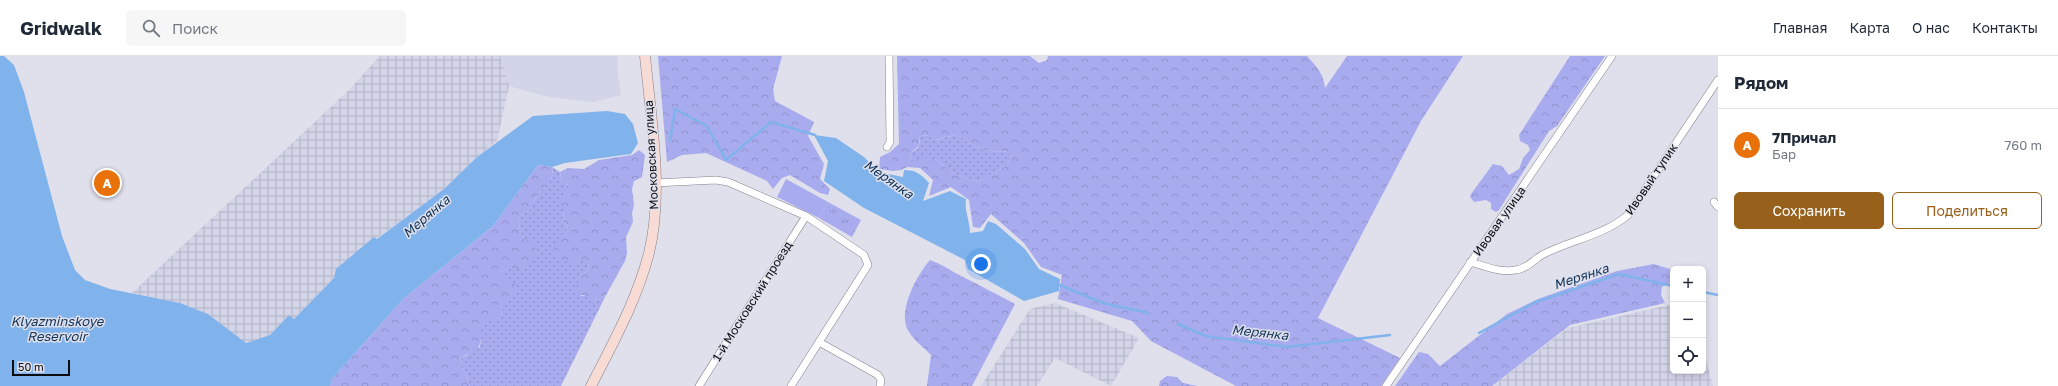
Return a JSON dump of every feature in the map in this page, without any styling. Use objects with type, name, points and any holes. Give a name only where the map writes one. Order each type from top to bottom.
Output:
[{"type":"main road","name":"Московская улица","points":[[591,386],[622,326],[642,278],[649,251],[654,216],[655,183],[645,56]]},
{"type":"street","points":[[887,147],[890,142],[889,56]]},
{"type":"street","name":"Ивовая улица","points":[[1386,386],[1612,56]]},
{"type":"street","name":"Ивовый тупик","points":[[1470,262],[1496,269],[1514,271],[1526,267],[1542,256],[1615,226],[1628,215],[1718,80]]},
{"type":"street","points":[[655,183],[716,180],[728,182],[806,216],[864,255],[868,265],[790,386]]},
{"type":"street","name":"1-й Московский проезд","points":[[699,386],[806,216]]},
{"type":"street","points":[[819,342],[878,375],[881,380],[880,386]]},
{"type":"shaded area","points":[[380,56],[437,56],[441,58],[443,56],[500,56],[509,86],[497,141],[477,157],[444,189],[376,239],[374,237],[294,319],[289,315],[270,335],[246,343],[208,314],[180,303],[131,294],[349,90]]},
{"type":"shaded area","points":[[500,56],[618,56],[618,76],[621,95],[593,102],[548,97],[509,86]]},
{"type":"shaded area","points":[[1055,303],[1139,338],[1111,386],[1055,358],[1037,386],[981,386],[1030,309]]},
{"type":"shaded area","points":[[1670,305],[1670,374],[1706,374],[1706,360],[1713,386],[1495,386],[1495,384],[1568,328]]},
{"type":"green space","points":[[658,56],[782,56],[773,89],[775,101],[814,122],[808,136],[824,164],[820,179],[830,189],[828,195],[820,193],[790,175],[782,178],[773,189],[767,181],[706,153],[682,155],[667,162]]},
{"type":"green space","points":[[897,56],[1030,56],[1039,63],[1047,60],[1048,56],[1307,56],[1321,74],[1325,88],[1347,56],[1463,56],[1421,121],[1318,318],[1400,358],[1381,386],[1236,386],[1151,341],[1132,321],[1058,299],[1062,275],[1041,267],[1024,243],[991,214],[980,228],[973,227],[969,200],[951,187],[929,196],[933,180],[920,168],[907,167],[901,170],[893,171],[879,169],[880,157],[890,152],[899,144]],"holes":[[[926,135],[936,140],[951,136],[960,137],[982,149],[1010,152],[1011,159],[1006,166],[978,182],[955,174],[935,159],[928,157],[912,160],[910,153],[919,145],[919,137]]]},
{"type":"green space","points":[[1570,56],[1605,56],[1557,126],[1549,131],[1499,210],[1496,212],[1491,209],[1491,203],[1486,200],[1474,202],[1470,197],[1471,194],[1493,164],[1502,166],[1509,175],[1519,169],[1523,158],[1530,150],[1528,145],[1520,141],[1519,135]]},
{"type":"green space","points":[[926,135],[937,140],[952,136],[960,137],[982,149],[1010,152],[1011,159],[1006,166],[978,182],[955,174],[935,159],[912,160],[910,153],[917,149],[920,142],[919,137]]},
{"type":"green space","points":[[639,150],[645,155],[642,177],[634,181],[632,189],[634,205],[632,213],[633,222],[626,237],[627,253],[625,261],[605,297],[597,300],[574,292],[580,277],[586,272],[589,265],[583,259],[572,263],[565,261],[554,254],[554,245],[568,226],[562,221],[564,210],[557,201],[564,198],[565,190],[568,184],[561,180],[560,172],[568,168],[584,169],[599,160],[632,155]]},
{"type":"green space","points":[[538,165],[552,167],[553,175],[538,194],[530,209],[518,219],[521,234],[525,240],[532,241],[537,248],[535,255],[525,269],[508,268],[501,272],[503,279],[517,285],[515,293],[502,303],[501,318],[486,322],[476,353],[467,354],[460,359],[470,386],[330,386],[332,379],[403,299],[493,226]]},
{"type":"green space","points":[[552,167],[560,172],[561,180],[568,183],[565,193],[562,221],[568,226],[564,234],[589,265],[586,272],[580,277],[581,296],[589,296],[597,300],[605,297],[561,386],[470,386],[460,359],[480,347],[482,329],[486,321],[501,318],[503,279],[500,272],[508,268],[525,268],[525,240],[521,234],[518,219],[530,209],[538,194],[549,182],[553,175]]},
{"type":"green space","points":[[786,179],[828,202],[819,218],[777,197]]},
{"type":"green space","points":[[828,202],[861,220],[852,237],[819,218]]},
{"type":"green space","points":[[930,260],[1015,304],[972,386],[927,386],[931,355],[911,335],[906,324],[905,314],[910,294],[919,275]]},
{"type":"green space","points":[[1654,264],[1670,269],[1670,283],[1662,287],[1661,295],[1665,303],[1570,325],[1492,386],[1395,386],[1419,352],[1428,354],[1440,366],[1507,314],[1538,299],[1617,271]]},
{"type":"green space","points":[[1167,376],[1177,377],[1183,383],[1197,386],[1159,386],[1160,381]]},
{"type":"water","name":"Klyazminskoye Reservoir","points":[[0,56],[4,56],[14,65],[24,92],[62,236],[75,270],[85,280],[110,289],[180,303],[208,314],[246,343],[270,335],[289,315],[294,319],[334,278],[336,269],[374,237],[377,239],[444,189],[477,157],[533,116],[607,111],[625,114],[633,124],[638,143],[631,154],[565,163],[552,167],[538,165],[493,226],[403,299],[332,379],[330,386],[0,386]]},
{"type":"water","points":[[814,135],[836,138],[864,157],[878,172],[903,177],[904,170],[918,173],[929,183],[923,201],[950,191],[966,199],[970,233],[983,231],[988,221],[996,224],[1025,249],[1039,269],[1060,279],[1059,291],[1024,301],[968,269],[965,260],[864,208],[824,181],[828,161]]},
{"type":"waterway","name":"Мерянка","points":[[670,141],[675,109],[707,126],[726,160],[771,122],[815,135]]},
{"type":"waterway","name":"Мерянка","points":[[1479,333],[1536,302],[1619,274],[1670,285]]},
{"type":"waterway","name":"Мерянка","points":[[1057,284],[1106,304],[1149,313]]},
{"type":"waterway","name":"Мерянка","points":[[1706,293],[1718,295]]},
{"type":"waterway","name":"Мерянка","points":[[1178,324],[1206,336],[1287,347],[1390,335]]},
{"type":"place","name":"7Причал","points":[[107,183]]}]
